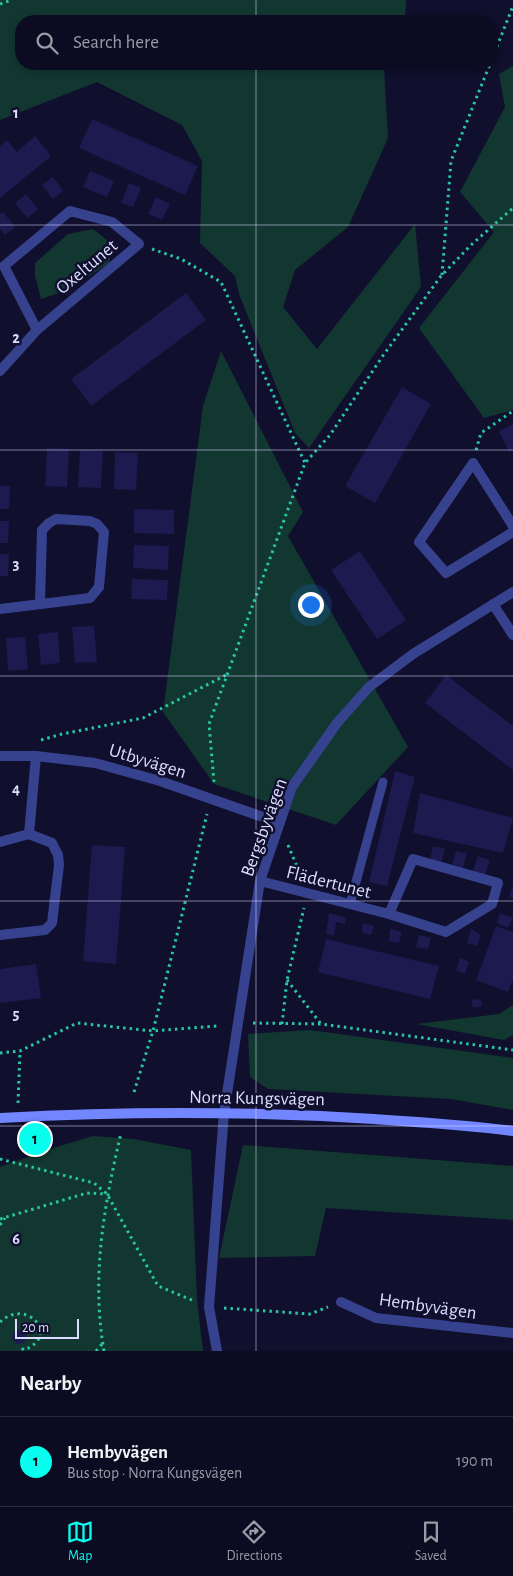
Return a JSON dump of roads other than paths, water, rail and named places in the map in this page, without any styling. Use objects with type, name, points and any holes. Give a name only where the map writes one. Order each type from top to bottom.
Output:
[{"type":"main road","name":"Norra Kungsvägen","points":[[0,1118],[224,1113],[396,1120],[513,1131]]},
{"type":"street","name":"Oxeltunet","points":[[70,211],[112,222],[138,244],[37,330],[4,266],[70,211]]},
{"type":"street","points":[[0,371],[37,330]]},
{"type":"street","points":[[513,526],[473,464],[419,542],[446,573],[513,532]]},
{"type":"street","points":[[0,609],[90,598],[99,587],[104,532],[97,524],[90,521],[56,519],[42,530],[40,604]]},
{"type":"street","name":"Bergsbyvägen","points":[[224,1113],[260,881],[292,787],[337,723],[369,687],[413,654],[513,592]]},
{"type":"street","points":[[493,604],[513,635]]},
{"type":"street","name":"Utbyvägen","points":[[0,756],[36,756],[95,763],[160,781],[280,823]]},
{"type":"street","points":[[29,834],[36,756]]},
{"type":"street","points":[[0,842],[29,834],[52,843],[58,855],[52,923],[45,930],[0,935]]},
{"type":"street","name":"Flädertunet","points":[[260,881],[389,914],[446,932],[492,904],[498,883],[413,859],[389,914]]},
{"type":"street","points":[[217,1351],[209,1307],[224,1113]]},
{"type":"street","name":"Hembyvägen","points":[[341,1302],[376,1318],[513,1334]]},
{"type":"lane","points":[[350,904],[383,782]]},
{"type":"place","name":"Hembyvägen","points":[[35,1139]]}]
